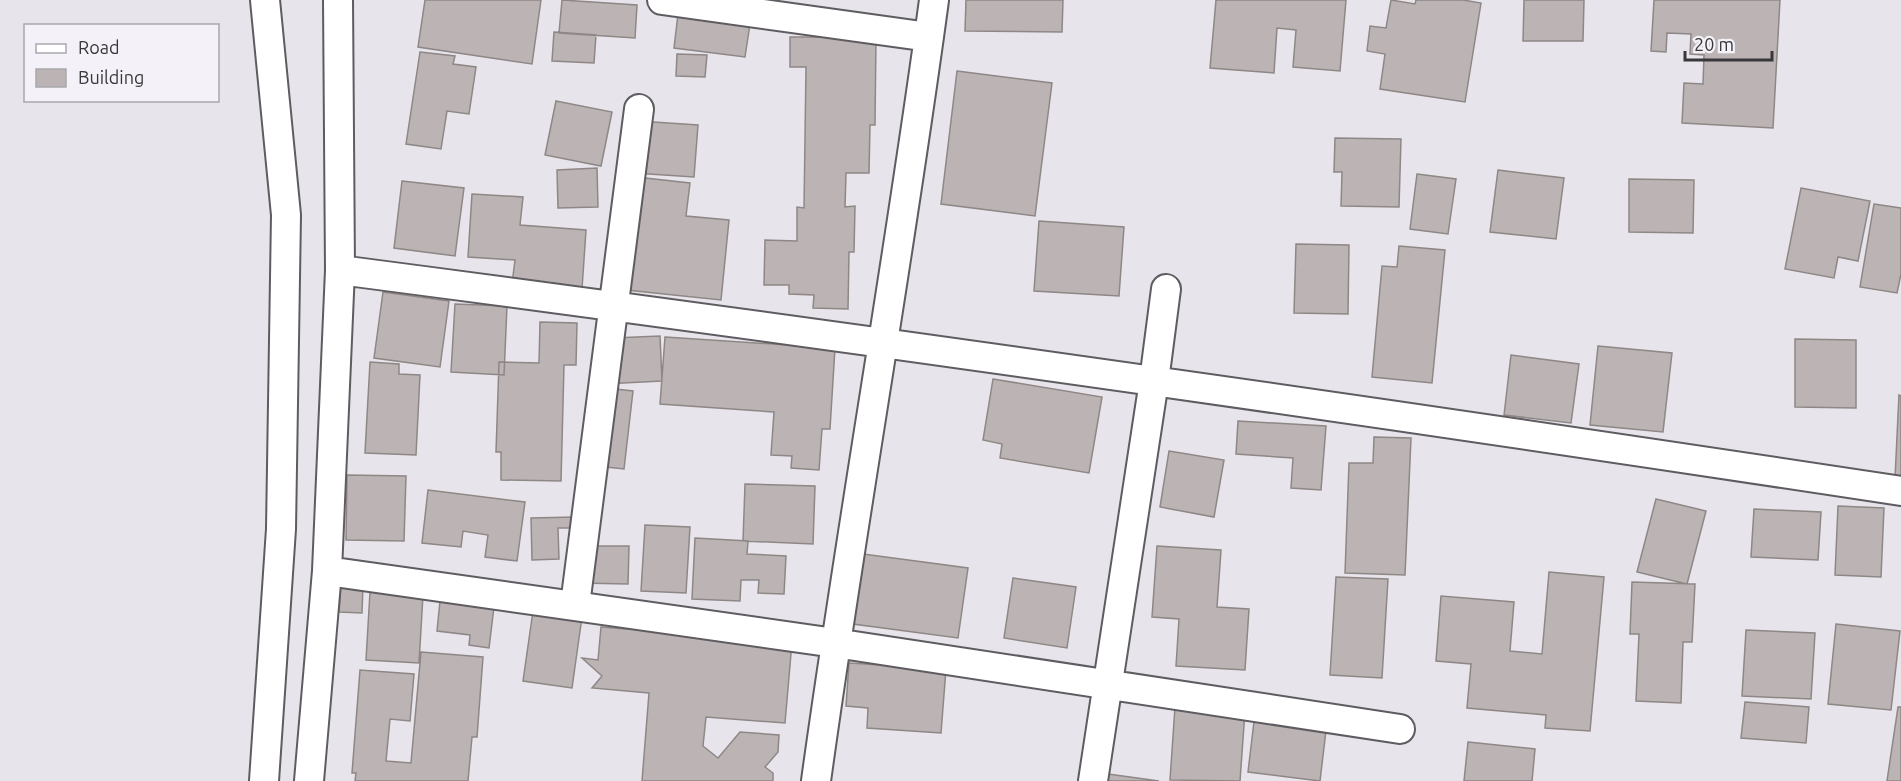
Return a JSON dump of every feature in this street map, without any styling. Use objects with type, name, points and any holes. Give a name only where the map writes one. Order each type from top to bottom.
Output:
[{"type":"street","points":[[264,781],[281,529],[286,215],[265,0]]},
{"type":"street","points":[[309,781],[327,571],[340,270],[338,0]]},
{"type":"street","points":[[662,0],[929,37]]},
{"type":"street","points":[[816,781],[835,643],[883,344],[934,0]]},
{"type":"street","points":[[575,605],[639,109]]},
{"type":"street","points":[[340,270],[1447,422],[1901,491]]},
{"type":"street","points":[[1093,781],[1166,289]]},
{"type":"street","points":[[327,571],[835,643],[1400,729]]},
{"type":"building","points":[[425,0],[541,0],[532,64],[418,47]]},
{"type":"building","points":[[562,0],[637,5],[635,38],[559,33]]},
{"type":"building","points":[[966,0],[1063,0],[1062,32],[965,31]]},
{"type":"building","points":[[1216,0],[1346,0],[1340,71],[1293,67],[1296,30],[1277,28],[1274,73],[1210,68]]},
{"type":"building","points":[[1391,0],[1415,4],[1416,0],[1463,0],[1481,3],[1465,102],[1380,89],[1385,54],[1367,51],[1370,26],[1386,28]]},
{"type":"building","points":[[1524,0],[1584,0],[1583,41],[1523,41]]},
{"type":"building","points":[[1654,0],[1780,0],[1773,128],[1682,123],[1684,83],[1703,84],[1704,55],[1690,54],[1691,34],[1667,33],[1666,52],[1651,51]]},
{"type":"building","points":[[678,14],[750,24],[745,57],[674,48]]},
{"type":"building","points":[[554,32],[596,35],[594,63],[552,61]]},
{"type":"building","points":[[790,37],[876,37],[875,125],[870,125],[869,173],[846,173],[845,207],[855,206],[854,252],[849,252],[848,309],[813,308],[814,295],[789,294],[789,285],[764,285],[765,240],[797,241],[797,207],[804,208],[806,67],[790,67]]},
{"type":"building","points":[[420,52],[455,56],[453,64],[476,67],[469,114],[447,111],[441,149],[406,144]]},
{"type":"building","points":[[677,54],[707,55],[705,77],[676,76]]},
{"type":"building","points":[[957,71],[1052,83],[1035,216],[941,204]]},
{"type":"building","points":[[556,101],[612,112],[601,166],[545,155]]},
{"type":"building","points":[[638,121],[698,125],[694,177],[634,173]]},
{"type":"building","points":[[1335,138],[1401,139],[1399,207],[1341,206],[1342,172],[1334,172]]},
{"type":"building","points":[[597,168],[598,207],[558,208],[557,170]]},
{"type":"building","points":[[1498,170],[1564,178],[1556,239],[1490,232]]},
{"type":"building","points":[[1417,174],[1456,179],[1448,234],[1410,229]]},
{"type":"building","points":[[636,177],[690,183],[686,216],[729,220],[721,300],[607,288]]},
{"type":"building","points":[[1629,179],[1694,180],[1693,233],[1629,232]]},
{"type":"building","points":[[402,181],[464,188],[455,256],[394,248]]},
{"type":"building","points":[[1801,188],[1870,201],[1858,261],[1838,257],[1834,278],[1785,269]]},
{"type":"building","points":[[472,194],[523,197],[520,225],[586,230],[582,289],[512,284],[515,260],[468,257]]},
{"type":"building","points":[[1874,204],[1901,208],[1901,274],[1897,293],[1860,287]]},
{"type":"building","points":[[1039,221],[1124,227],[1119,296],[1034,291]]},
{"type":"building","points":[[1296,244],[1349,245],[1348,314],[1294,313]]},
{"type":"building","points":[[1399,246],[1445,250],[1432,383],[1372,377],[1382,266],[1397,267]]},
{"type":"building","points":[[383,292],[449,301],[440,367],[374,358]]},
{"type":"building","points":[[455,304],[507,306],[504,375],[451,372]]},
{"type":"building","points":[[540,322],[577,323],[576,365],[564,365],[561,481],[501,480],[501,452],[496,452],[499,362],[539,363]]},
{"type":"building","points":[[660,336],[662,381],[604,384],[613,338]]},
{"type":"building","points":[[665,337],[835,348],[830,429],[822,429],[819,470],[791,468],[792,456],[771,455],[774,412],[660,404]]},
{"type":"building","points":[[1795,339],[1856,340],[1856,408],[1795,407]]},
{"type":"building","points":[[1598,346],[1672,353],[1663,432],[1590,425]]},
{"type":"building","points":[[1511,355],[1579,364],[1571,423],[1504,415]]},
{"type":"building","points":[[370,362],[399,364],[399,374],[420,375],[416,455],[365,453]]},
{"type":"building","points":[[993,379],[1102,397],[1089,473],[1000,458],[1002,444],[983,440]]},
{"type":"building","points":[[597,387],[633,391],[624,469],[587,465]]},
{"type":"building","points":[[1899,395],[1901,396],[1901,478],[1895,478]]},
{"type":"building","points":[[1238,421],[1326,426],[1321,490],[1291,488],[1293,458],[1236,454]]},
{"type":"building","points":[[1374,437],[1411,438],[1405,575],[1345,573],[1349,463],[1373,463]]},
{"type":"building","points":[[1169,451],[1224,460],[1214,517],[1160,507]]},
{"type":"building","points":[[347,475],[406,476],[404,541],[346,540]]},
{"type":"building","points":[[745,484],[815,486],[813,544],[743,541]]},
{"type":"building","points":[[428,490],[525,502],[517,561],[485,557],[488,535],[463,531],[461,547],[422,543]]},
{"type":"building","points":[[1656,499],[1706,511],[1687,584],[1637,572]]},
{"type":"building","points":[[1838,506],[1884,508],[1881,577],[1835,575]]},
{"type":"building","points":[[1754,509],[1821,512],[1818,560],[1751,557]]},
{"type":"building","points":[[575,517],[576,528],[558,528],[559,559],[532,560],[531,518]]},
{"type":"building","points":[[645,525],[690,527],[686,593],[641,591]]},
{"type":"building","points":[[695,538],[748,541],[747,554],[786,556],[784,594],[758,593],[759,580],[741,580],[740,601],[692,599]]},
{"type":"building","points":[[580,546],[629,546],[628,584],[579,583]]},
{"type":"building","points":[[1157,546],[1221,550],[1217,607],[1249,609],[1245,670],[1176,666],[1179,619],[1152,617]]},
{"type":"building","points":[[863,554],[968,568],[958,638],[853,624]]},
{"type":"building","points":[[1549,572],[1604,577],[1590,731],[1545,728],[1546,715],[1467,708],[1471,664],[1436,661],[1441,596],[1514,602],[1510,651],[1542,654]]},
{"type":"building","points":[[1336,577],[1388,579],[1382,678],[1330,675]]},
{"type":"building","points":[[1013,578],[1076,587],[1067,648],[1004,638]]},
{"type":"building","points":[[1632,582],[1695,584],[1692,642],[1683,642],[1681,703],[1636,701],[1639,634],[1630,634]]},
{"type":"building","points":[[341,584],[363,585],[362,613],[339,612]]},
{"type":"building","points":[[370,592],[423,595],[419,663],[366,660]]},
{"type":"building","points":[[440,601],[494,607],[489,648],[469,645],[470,635],[437,631]]},
{"type":"building","points":[[533,611],[582,617],[572,688],[523,681]]},
{"type":"building","points":[[1836,624],[1900,631],[1891,710],[1828,704]]},
{"type":"building","points":[[601,627],[792,642],[785,723],[706,717],[703,746],[718,758],[740,732],[779,735],[778,752],[765,767],[773,773],[773,781],[642,781],[649,693],[592,688],[602,676],[582,658],[598,660]]},
{"type":"building","points":[[1746,630],[1815,633],[1811,699],[1742,696]]},
{"type":"building","points":[[421,652],[483,657],[477,737],[472,737],[468,781],[355,781],[356,773],[352,773],[360,670],[414,674],[410,721],[390,719],[386,761],[411,763]]},
{"type":"building","points":[[849,663],[946,669],[941,733],[867,728],[868,708],[846,706]]},
{"type":"building","points":[[1745,702],[1809,707],[1806,743],[1741,738]]},
{"type":"building","points":[[1175,707],[1245,711],[1240,781],[1170,780]]},
{"type":"building","points":[[1898,707],[1901,707],[1901,781],[1887,781]]},
{"type":"building","points":[[1255,713],[1327,722],[1320,781],[1248,772]]},
{"type":"building","points":[[1468,742],[1535,749],[1532,781],[1464,781]]},
{"type":"building","points":[[1108,774],[1159,781],[1107,781]]}]
